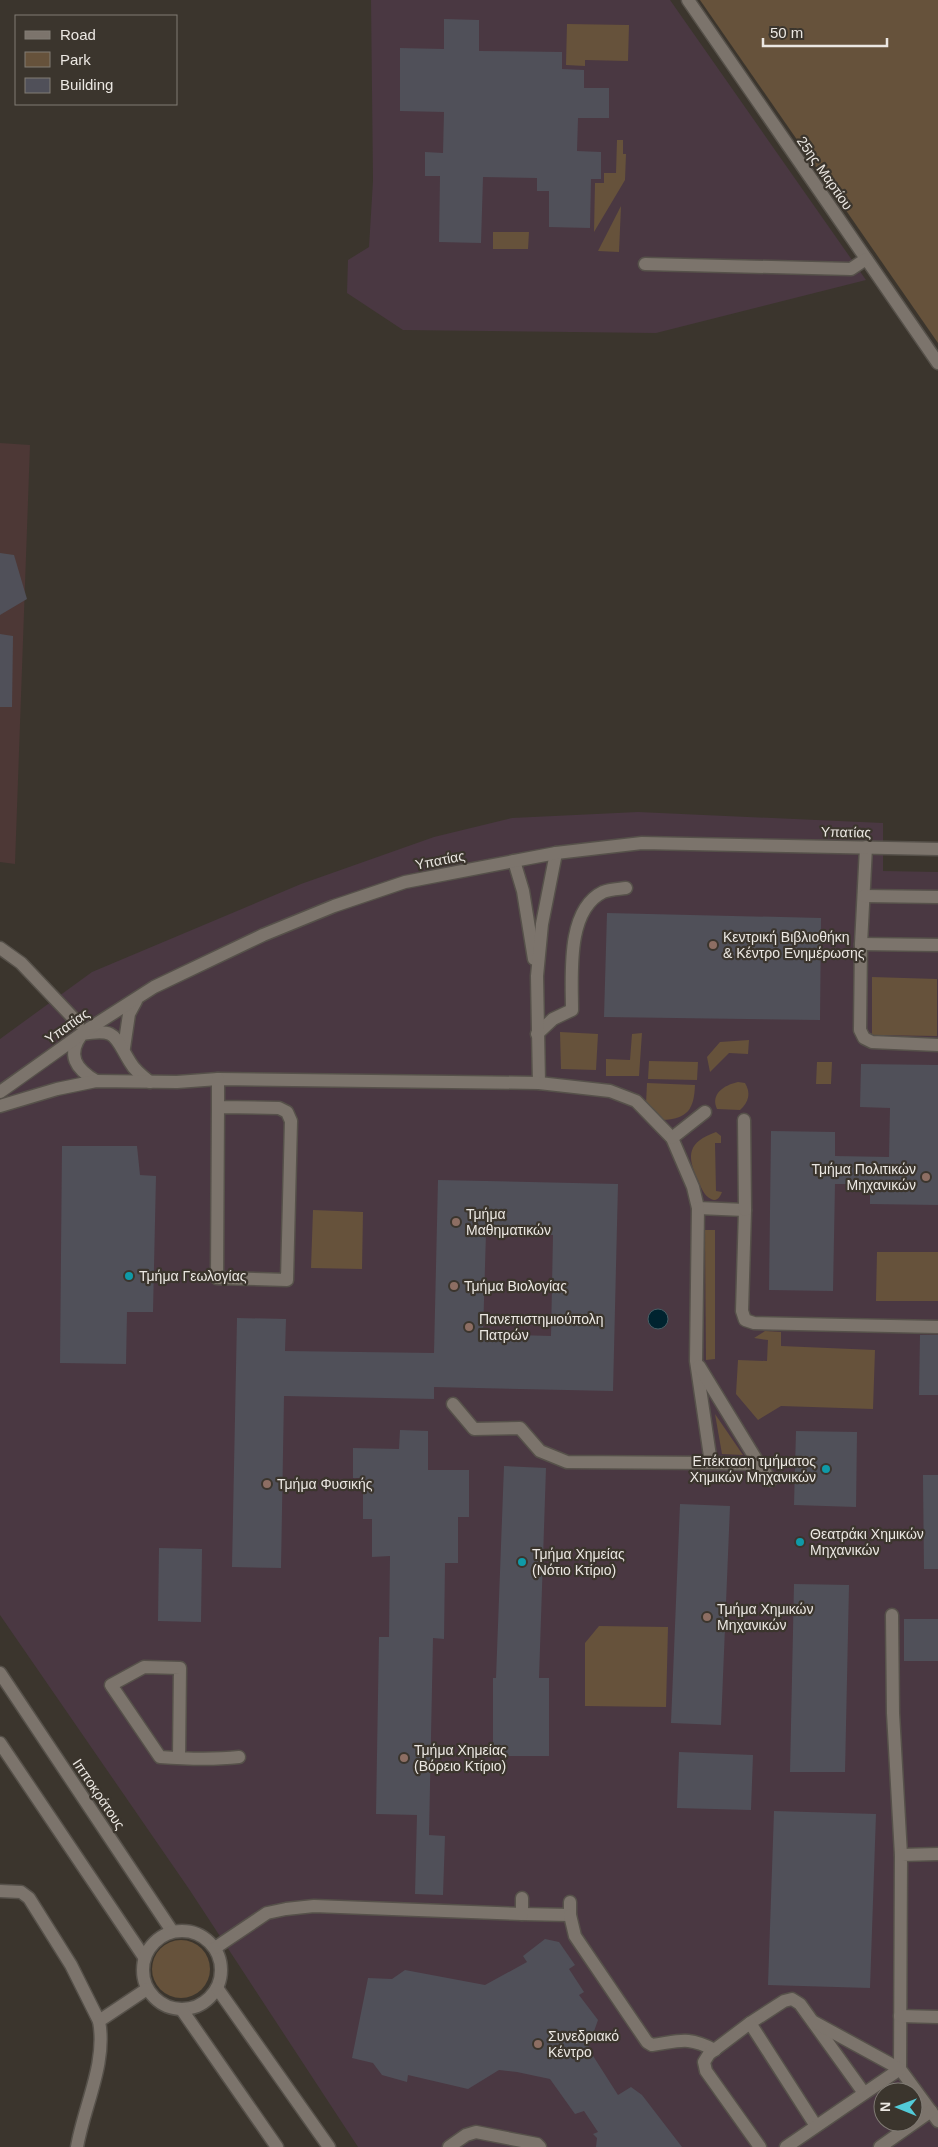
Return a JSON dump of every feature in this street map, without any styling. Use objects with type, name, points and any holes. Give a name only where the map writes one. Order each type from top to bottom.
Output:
[{"type":"street","name":"25ης Μαρτίου","points":[[688,0],[938,363]]},
{"type":"street","points":[[645,264],[851,270],[866,259]]},
{"type":"street","name":"Υπατίας","points":[[0,1092],[80,1028],[154,987],[263,935],[334,906],[405,882],[556,854],[642,843],[938,849]]},
{"type":"street","points":[[866,847],[861,944],[860,1030],[864,1038],[872,1042],[938,1045]]},
{"type":"street","points":[[539,1082],[537,976],[542,924],[556,854]]},
{"type":"street","points":[[514,861],[523,891],[537,976]]},
{"type":"street","points":[[537,1034],[554,1018],[572,1010],[571,968],[576,930],[586,905],[604,891],[626,888]]},
{"type":"street","points":[[864,896],[938,897]]},
{"type":"street","points":[[861,944],[938,945]]},
{"type":"street","points":[[0,948],[21,963],[80,1028],[113,1035],[124,1048],[129,1061],[150,1082]]},
{"type":"street","points":[[124,1048],[129,1014],[137,998]]},
{"type":"street","points":[[80,1028],[74,1054],[77,1065],[84,1074],[96,1081]]},
{"type":"street","points":[[0,1106],[57,1089],[96,1081],[177,1082],[218,1079],[539,1082],[610,1091],[636,1101],[672,1138],[693,1187],[698,1208],[696,1361],[711,1463]]},
{"type":"street","points":[[218,1079],[217,1278],[287,1280],[291,1121],[287,1112],[279,1108],[218,1107]]},
{"type":"street","points":[[672,1138],[705,1112]]},
{"type":"street","points":[[744,1120],[745,1210],[742,1311],[745,1320],[754,1323],[938,1327]]},
{"type":"street","points":[[698,1208],[745,1210]]},
{"type":"street","points":[[696,1361],[759,1464],[771,1480]]},
{"type":"street","points":[[454,1404],[474,1429],[520,1428],[540,1452],[567,1462],[759,1464]]},
{"type":"street","points":[[892,1615],[893,1713],[901,1855],[900,2069]]},
{"type":"street","points":[[179,1758],[180,1668],[144,1667],[111,1685],[160,1757],[212,1760],[239,1757]]},
{"type":"street","name":"Ιπποκράτους","points":[[0,1673],[172,1931]]},
{"type":"street","points":[[0,1743],[144,1957]]},
{"type":"street","points":[[901,1855],[938,1854]]},
{"type":"street","points":[[0,1891],[21,1892],[29,1898],[64,1953],[99,2021],[101,2037],[99,2058],[77,2147]]},
{"type":"street","points":[[522,1898],[522,1914]]},
{"type":"street","points":[[570,1902],[570,1915],[575,1936],[647,2042],[652,2045],[678,2039],[698,2041],[715,2050]]},
{"type":"street","points":[[215,1948],[267,1913],[314,1906],[570,1915]]},
{"type":"street","points":[[184,1930],[196,1933],[207,1939],[215,1948],[221,1968],[217,1988],[211,1997],[202,2004],[182,2010],[169,2008],[158,2002],[147,1989],[142,1969],[144,1957],[151,1945],[160,1936],[172,1931],[184,1930]]},
{"type":"street","points":[[217,1988],[329,2147]]},
{"type":"street","points":[[99,2021],[147,1989]]},
{"type":"street","points":[[760,2147],[706,2071],[704,2062],[709,2054],[750,2023],[784,2001],[792,1999],[800,2004],[864,2093]]},
{"type":"street","points":[[182,2010],[277,2147]]},
{"type":"street","points":[[900,2016],[938,2017]]},
{"type":"street","points":[[814,2022],[900,2069],[934,2116],[880,2147]]},
{"type":"street","points":[[750,2023],[816,2126]]},
{"type":"street","points":[[786,2147],[900,2069]]},
{"type":"street","points":[[455,2145],[466,2135],[476,2132],[537,2144],[540,2147]]},
{"type":"shaded area","points":[[371,0],[670,0],[866,280],[656,333],[403,330],[347,293],[348,260],[369,247],[373,181]]},
{"type":"shaded area","points":[[0,443],[30,445],[15,864],[0,862]]},
{"type":"shaded area","name":"Πανεπιστημιούπολη Πατρών","points":[[638,812],[883,823],[883,871],[938,872],[938,2147],[358,2147],[189,1889],[0,1615],[0,1039],[92,972],[301,884],[434,837],[512,818]]},
{"type":"green space","points":[[700,0],[938,0],[938,343]]},
{"type":"green space","points":[[567,24],[629,25],[628,61],[585,60],[585,66],[566,65]]},
{"type":"green space","points":[[617,140],[623,140],[623,154],[626,154],[625,180],[594,232],[595,183],[604,183],[604,173],[616,173]]},
{"type":"green space","points":[[621,206],[619,252],[598,251]]},
{"type":"green space","points":[[493,232],[529,232],[528,249],[493,249]]},
{"type":"green space","points":[[872,977],[937,979],[937,1036],[872,1035]]},
{"type":"green space","points":[[560,1032],[598,1034],[596,1070],[561,1069]]},
{"type":"green space","points":[[642,1033],[639,1076],[606,1076],[606,1059],[630,1060],[632,1034]]},
{"type":"green space","points":[[749,1040],[748,1054],[729,1053],[710,1072],[707,1057],[720,1042]]},
{"type":"green space","points":[[649,1061],[698,1062],[697,1080],[648,1079]]},
{"type":"green space","points":[[817,1062],[832,1062],[831,1084],[816,1084]]},
{"type":"green space","points":[[738,1082],[745,1083],[748,1090],[747,1101],[743,1107],[740,1110],[717,1109],[715,1099],[720,1091],[728,1085]]},
{"type":"green space","points":[[647,1083],[695,1085],[693,1100],[688,1111],[684,1115],[662,1120],[646,1104]]},
{"type":"green space","points":[[716,1132],[721,1136],[721,1143],[715,1143],[716,1191],[722,1192],[717,1199],[713,1200],[706,1196],[703,1191],[694,1171],[691,1156],[692,1150],[700,1140]]},
{"type":"green space","points":[[313,1210],[363,1212],[362,1269],[311,1268]]},
{"type":"green space","points":[[705,1230],[715,1230],[715,1359],[706,1360]]},
{"type":"green space","points":[[877,1252],[938,1252],[938,1301],[876,1301]]},
{"type":"green space","points":[[765,1331],[781,1332],[781,1346],[875,1350],[873,1409],[781,1406],[758,1420],[736,1394],[738,1360],[767,1361],[768,1340],[754,1338]]},
{"type":"green space","points":[[715,1414],[743,1455],[722,1454]]},
{"type":"green space","points":[[599,1626],[668,1627],[666,1707],[585,1706],[585,1643]]},
{"type":"green space","points":[[175,1940],[187,1940],[202,1948],[210,1963],[210,1975],[202,1990],[187,1998],[175,1998],[160,1990],[152,1975],[152,1963],[160,1948]]},
{"type":"water","points":[[658,1309],[665,1312],[668,1319],[665,1326],[658,1329],[651,1326],[648,1319],[651,1312]]},
{"type":"building","points":[[444,19],[479,20],[479,51],[562,52],[562,69],[584,70],[584,88],[609,88],[609,118],[578,118],[577,151],[601,152],[601,179],[591,179],[590,228],[549,227],[549,191],[537,191],[537,178],[483,177],[481,243],[439,242],[440,176],[425,176],[425,152],[443,153],[444,112],[400,111],[400,48],[444,49]]},
{"type":"building","points":[[0,553],[14,555],[27,599],[0,615]]},
{"type":"building","points":[[0,634],[13,636],[12,707],[0,707]]},
{"type":"building","name":"Κεντρική Βιβλιοθήκη & Κέντρο Ενημέρωσης","points":[[607,913],[821,918],[820,1020],[604,1017]]},
{"type":"building","points":[[861,1064],[938,1065],[938,1205],[870,1204],[870,1184],[835,1184],[833,1291],[769,1290],[771,1131],[835,1132],[835,1156],[889,1157],[890,1108],[860,1107]]},
{"type":"building","name":"Τμήμα Γεωλογίας","points":[[62,1146],[137,1146],[140,1175],[156,1176],[153,1312],[127,1312],[126,1364],[60,1363]]},
{"type":"building","points":[[438,1180],[618,1184],[613,1391],[434,1387],[434,1399],[284,1396],[281,1568],[232,1567],[237,1318],[286,1319],[285,1351],[434,1353]],"holes":[[[486,1233],[553,1235],[551,1336],[483,1334]]]},
{"type":"building","points":[[920,1335],[938,1335],[938,1395],[919,1395]]},
{"type":"building","points":[[400,1430],[428,1431],[428,1470],[469,1470],[469,1517],[458,1517],[458,1563],[445,1563],[444,1639],[433,1638],[429,1835],[445,1836],[443,1895],[415,1894],[417,1815],[376,1814],[379,1637],[389,1637],[390,1556],[372,1557],[372,1519],[363,1519],[363,1478],[353,1478],[353,1448],[399,1449]]},
{"type":"building","name":"Επέκταση τμήματος Χημικών Μηχανικών","points":[[796,1431],[857,1432],[856,1507],[794,1505]]},
{"type":"building","name":"Τμήμα Χημείας (Νότιο Κτίριο)","points":[[504,1466],[546,1468],[539,1678],[549,1678],[549,1756],[493,1756],[493,1678],[496,1678]]},
{"type":"building","points":[[923,1475],[938,1475],[938,1569],[924,1569]]},
{"type":"building","points":[[680,1504],[730,1506],[721,1725],[671,1723]]},
{"type":"building","points":[[159,1548],[202,1549],[201,1622],[158,1621]]},
{"type":"building","points":[[794,1584],[849,1585],[845,1772],[790,1772]]},
{"type":"building","points":[[904,1619],[938,1619],[938,1661],[904,1661]]},
{"type":"building","points":[[679,1752],[753,1755],[751,1810],[677,1808]]},
{"type":"building","points":[[774,1811],[876,1814],[870,1988],[768,1985]]},
{"type":"building","points":[[545,1939],[559,1942],[575,1965],[569,1969],[584,1992],[579,1995],[598,2020],[588,2048],[618,2095],[631,2087],[642,2095],[682,2147],[596,2147],[597,2138],[593,2134],[598,2132],[584,2111],[575,2114],[550,2079],[499,2070],[468,2089],[408,2075],[407,2082],[382,2075],[373,2063],[352,2058],[368,1978],[392,1979],[405,1970],[485,1985],[527,1962],[523,1956]]},
{"type":"place","name":"Κεντρική Βιβλιοθήκη & Κέντρο Ενημέρωσης","points":[[713,945]]},
{"type":"place","name":"Τμήμα Πολιτικών Μηχανικών","points":[[926,1177]]},
{"type":"place","name":"Τμήμα Μαθηματικών","points":[[456,1222]]},
{"type":"place","name":"Τμήμα Γεωλογίας","points":[[129,1276]]},
{"type":"place","name":"Τμήμα Βιολογίας","points":[[454,1286]]},
{"type":"place","name":"Πανεπιστημιούπολη Πατρών","points":[[469,1327]]},
{"type":"place","name":"Επέκταση τμήματος Χημικών Μηχανικών","points":[[826,1469]]},
{"type":"place","name":"Τμήμα Φυσικής","points":[[267,1484]]},
{"type":"place","name":"Θεατράκι Χημικών Μηχανικών","points":[[800,1542]]},
{"type":"place","name":"Τμήμα Χημείας (Νότιο Κτίριο)","points":[[522,1562]]},
{"type":"place","name":"Τμήμα Χημικών Μηχανικών","points":[[707,1617]]},
{"type":"place","name":"Τμήμα Xημείας (Βόρειο Κτίριο)","points":[[404,1758]]},
{"type":"place","name":"Συνεδριακό Κέντρο","points":[[538,2044]]}]
